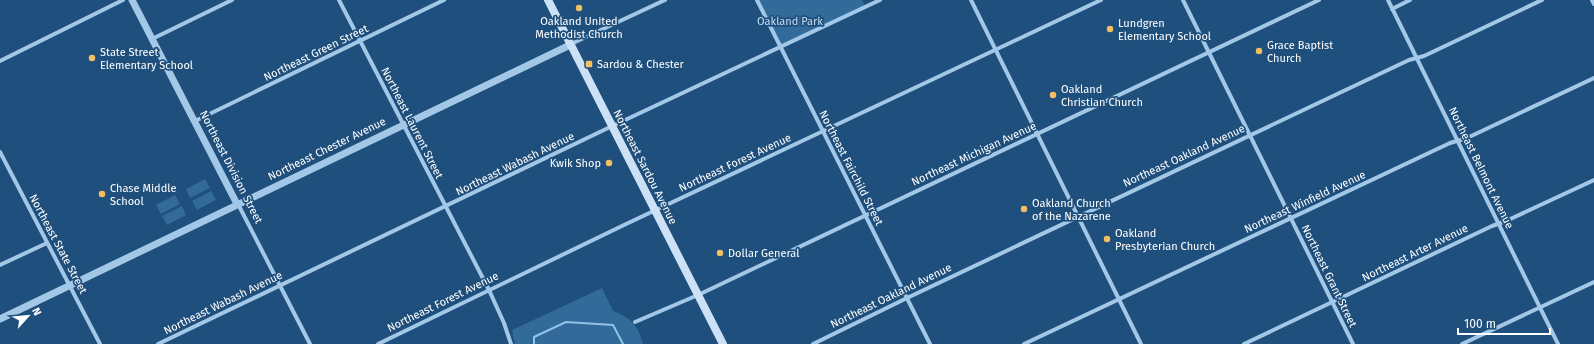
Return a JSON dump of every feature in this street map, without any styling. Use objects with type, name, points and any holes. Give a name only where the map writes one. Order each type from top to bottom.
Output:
[{"type":"main road","name":"Northeast Sardou Avenue","points":[[548,0],[723,344]]},
{"type":"street","points":[[0,61],[123,0]]},
{"type":"street","name":"Northeast Division Street","points":[[132,0],[310,344]]},
{"type":"street","points":[[152,39],[232,0]]},
{"type":"street","name":"Northeast Laurent Street","points":[[339,0],[489,290],[504,323],[511,343]]},
{"type":"street","name":"Northeast Green Street","points":[[195,121],[444,0]]},
{"type":"street","name":"Northeast Chester Avenue","points":[[0,319],[403,124],[665,0]]},
{"type":"street","name":"Northeast Fairchild Street","points":[[757,0],[930,344]]},
{"type":"street","name":"Northeast Wabash Avenue","points":[[158,344],[279,285],[880,0]]},
{"type":"street","points":[[971,0],[1141,344]]},
{"type":"street","name":"Northeast Forest Avenue","points":[[378,344],[655,210],[1101,0]]},
{"type":"street","name":"Northeast Grant Street","points":[[1182,0],[1353,344]]},
{"type":"street","name":"Northeast Michigan Avenue","points":[[635,322],[698,295],[1319,0]]},
{"type":"street","name":"Northeast Belmont Avenue","points":[[1388,0],[1558,344]]},
{"type":"street","points":[[1392,9],[1410,0]]},
{"type":"street","name":"Northeast Oakland Avenue","points":[[813,344],[1078,216],[1409,60],[1424,56],[1542,0]]},
{"type":"street","points":[[1592,0],[1594,4]]},
{"type":"street","name":"Northeast Winfield Avenue","points":[[1024,344],[1450,143],[1467,138],[1594,78]]},
{"type":"street","name":"Northeast State Street","points":[[0,152],[100,344]]},
{"type":"street","points":[[0,163],[5,161]]},
{"type":"street","name":"Northeast Arter Avenue","points":[[1244,344],[1594,180]]},
{"type":"street","points":[[0,265],[47,243]]},
{"type":"street","points":[[1462,344],[1594,282]]},
{"type":"green space","name":"Oakland Park","points":[[757,0],[862,0],[865,7],[780,47]]},
{"type":"green space","points":[[205,179],[210,188],[190,198],[186,189]]},
{"type":"green space","points":[[211,191],[216,200],[197,210],[192,201]]},
{"type":"green space","points":[[175,195],[180,204],[161,214],[156,205]]},
{"type":"green space","points":[[182,206],[186,215],[167,225],[162,216]]},
{"type":"green space","points":[[602,288],[613,311],[625,316],[633,323],[639,332],[643,344],[515,344],[512,330]]},
{"type":"waterway","points":[[534,344],[534,337],[566,322],[613,325],[623,344]]},
{"type":"place","name":"Oakland United Methodist Church","points":[[579,8]]},
{"type":"place","name":"Lundgren Elementary School","points":[[1110,29]]},
{"type":"place","name":"Grace Baptist Church","points":[[1259,51]]},
{"type":"place","name":"State Street Elementary School","points":[[92,58]]},
{"type":"place","name":"Sardou & Chester","points":[[589,64]]},
{"type":"place","name":"Oakland Christian Church","points":[[1053,95]]},
{"type":"place","name":"Kwik Shop","points":[[609,163]]},
{"type":"place","name":"Chase Middle School","points":[[102,194]]},
{"type":"place","name":"Oakland Church of the Nazarene","points":[[1024,209]]},
{"type":"place","name":"Oakland Presbyterian Church","points":[[1107,239]]},
{"type":"place","name":"Dollar General","points":[[720,253]]}]
